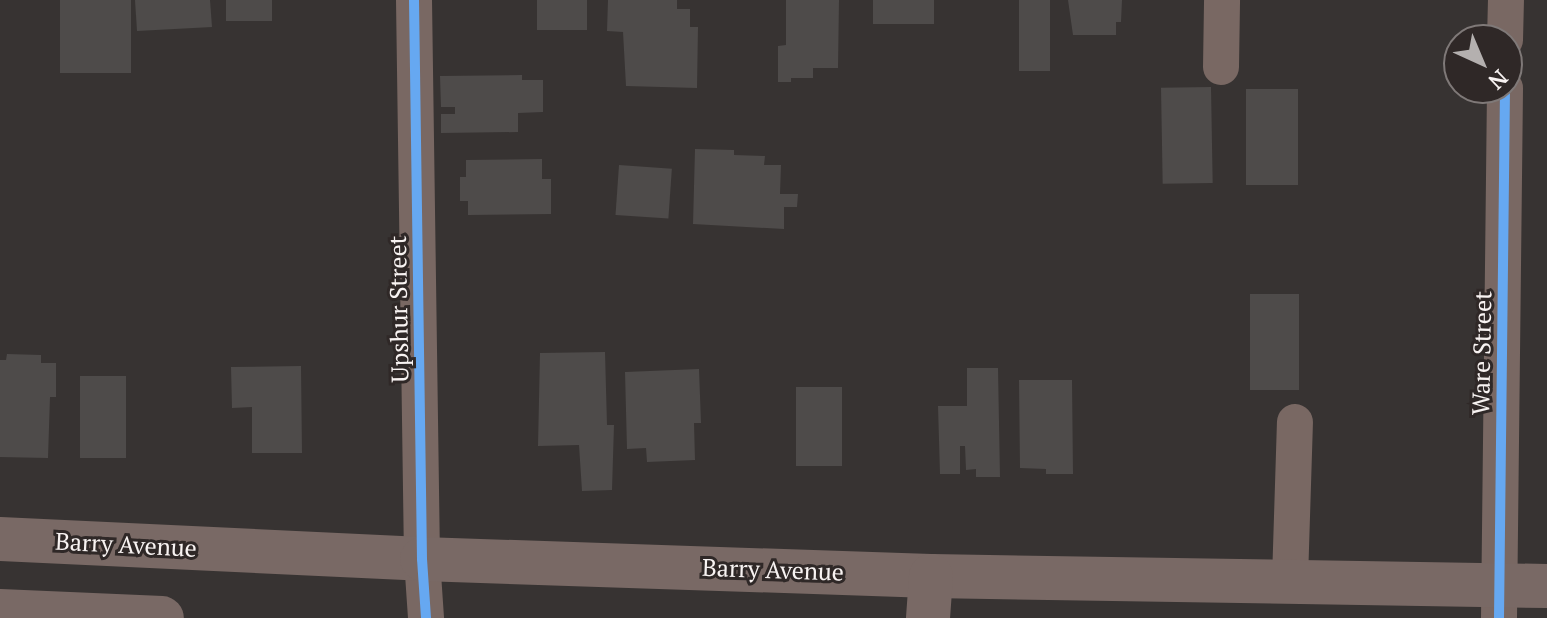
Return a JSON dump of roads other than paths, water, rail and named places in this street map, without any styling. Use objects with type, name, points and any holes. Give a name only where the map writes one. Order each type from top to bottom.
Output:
[{"type":"main road","name":"Barry Avenue","points":[[0,539],[422,559],[929,597],[1290,580],[1500,601],[1547,586]]},
{"type":"main road","points":[[0,611],[162,618]]},
{"type":"street","name":"Upshur Street","points":[[414,0],[422,559],[426,618]]},
{"type":"street","points":[[1221,67],[1222,0]]},
{"type":"street","points":[[1505,24],[1506,0]]},
{"type":"street","name":"Ware Street","points":[[1500,601],[1505,104]]},
{"type":"street","points":[[1290,580],[1295,422]]}]
